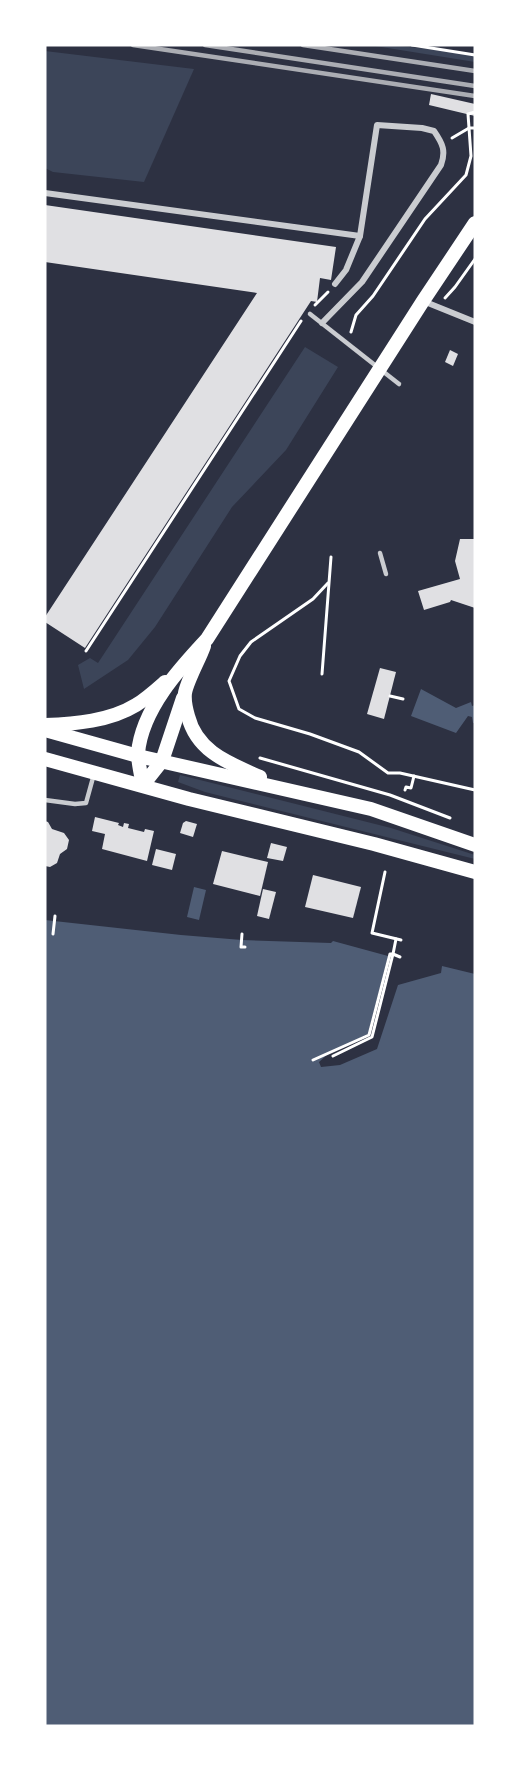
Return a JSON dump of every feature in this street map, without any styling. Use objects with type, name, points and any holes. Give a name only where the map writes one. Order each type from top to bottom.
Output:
[{"type":"main road","points":[[45,727],[115,715],[136,705],[176,673],[207,639],[379,369],[428,303],[475,223]]},
{"type":"main road","points":[[143,785],[162,761],[185,692],[207,639]]},
{"type":"main road","points":[[143,785],[138,756],[142,733],[147,718],[176,673]]},
{"type":"main road","points":[[185,692],[185,704],[192,729],[209,751],[283,788]]},
{"type":"main road","points":[[45,727],[138,756],[388,814],[475,844]]},
{"type":"main road","points":[[45,759],[189,799],[374,844],[475,872]]},
{"type":"street","points":[[322,323],[362,282],[441,165],[445,153],[434,131],[377,125],[360,236],[346,270],[335,284]]},
{"type":"street","points":[[45,193],[360,236]]},
{"type":"street","points":[[428,303],[475,322]]},
{"type":"lane","points":[[310,312],[399,384]]},
{"type":"lane","points":[[380,553],[386,574]]},
{"type":"lane","points":[[45,800],[75,804],[86,803],[94,772]]},
{"type":"path","points":[[412,45],[475,55]]},
{"type":"path","points":[[354,322],[356,315],[372,296],[433,208],[466,175],[471,156],[468,114],[475,112]]},
{"type":"path","points":[[442,143],[475,128]]},
{"type":"path","points":[[428,303],[448,295],[475,259]]},
{"type":"path","points":[[310,312],[335,284]]},
{"type":"path","points":[[86,651],[303,318]]},
{"type":"path","points":[[322,674],[331,557]]},
{"type":"path","points":[[328,583],[313,599],[251,642],[240,656],[229,681],[240,709],[255,718],[310,734],[359,752],[388,773],[414,776],[475,790]]},
{"type":"path","points":[[390,696],[403,699]]},
{"type":"path","points":[[405,790],[406,787],[411,788],[414,776]]},
{"type":"path","points":[[385,872],[372,933],[401,940]]},
{"type":"path","points":[[52,933],[55,916]]},
{"type":"path","points":[[241,947],[242,934]]},
{"type":"path","points":[[333,1056],[372,1036],[396,939]]},
{"type":"path","points":[[313,1060],[369,1035],[390,954],[393,954]]},
{"type":"path","points":[[393,954],[400,957]]},
{"type":"shaded area","points":[[369,45],[409,47],[475,56],[475,62]]},
{"type":"shaded area","points":[[45,51],[194,69],[144,182],[53,172],[45,168]]},
{"type":"shaded area","points":[[305,347],[338,367],[286,450],[232,507],[155,627],[128,660],[84,689],[78,665],[90,658],[98,663]]},
{"type":"shaded area","points":[[421,689],[456,708],[471,702],[472,706],[475,705],[475,723],[472,717],[468,716],[456,733],[411,716]]},
{"type":"shaded area","points":[[180,775],[391,828],[475,855],[475,859],[205,792],[178,782]]},
{"type":"shaded area","points":[[194,887],[206,890],[199,920],[187,917]]},
{"type":"shaded area","points":[[45,920],[242,940],[331,943],[333,941],[388,956],[368,1034],[329,1053],[319,1062],[321,1067],[340,1065],[377,1049],[398,985],[441,973],[442,966],[475,974],[475,1726],[45,1726]]},
{"type":"building","points":[[431,94],[475,104],[475,116],[429,105]]},
{"type":"building","points":[[45,205],[336,247],[331,280],[320,278],[317,302],[311,301],[85,648],[45,622],[45,617],[257,293],[45,262]]},
{"type":"building","points":[[450,350],[458,354],[453,366],[445,362]]},
{"type":"building","points":[[460,539],[475,539],[475,608],[451,600],[424,610],[418,591],[460,579],[455,561]]},
{"type":"building","points":[[380,668],[396,672],[384,719],[367,714]]},
{"type":"building","points":[[95,817],[119,823],[118,825],[123,827],[124,823],[129,824],[128,828],[144,832],[145,829],[154,831],[147,861],[102,849],[105,834],[92,831]]},
{"type":"building","points":[[45,821],[52,829],[64,833],[69,840],[67,849],[60,854],[57,863],[50,867],[45,866]]},
{"type":"building","points":[[186,821],[197,824],[193,837],[180,833]]},
{"type":"building","points":[[271,843],[287,847],[283,861],[267,858]]},
{"type":"building","points":[[156,849],[176,854],[172,870],[152,865]]},
{"type":"building","points":[[222,851],[268,862],[260,896],[213,884]]},
{"type":"building","points":[[313,875],[361,887],[353,918],[305,907]]},
{"type":"building","points":[[263,889],[276,892],[269,919],[257,916]]},
{"type":"railway","points":[[133,45],[475,96]]},
{"type":"railway","points":[[205,45],[475,86]]},
{"type":"railway","points":[[303,45],[475,71]]}]
